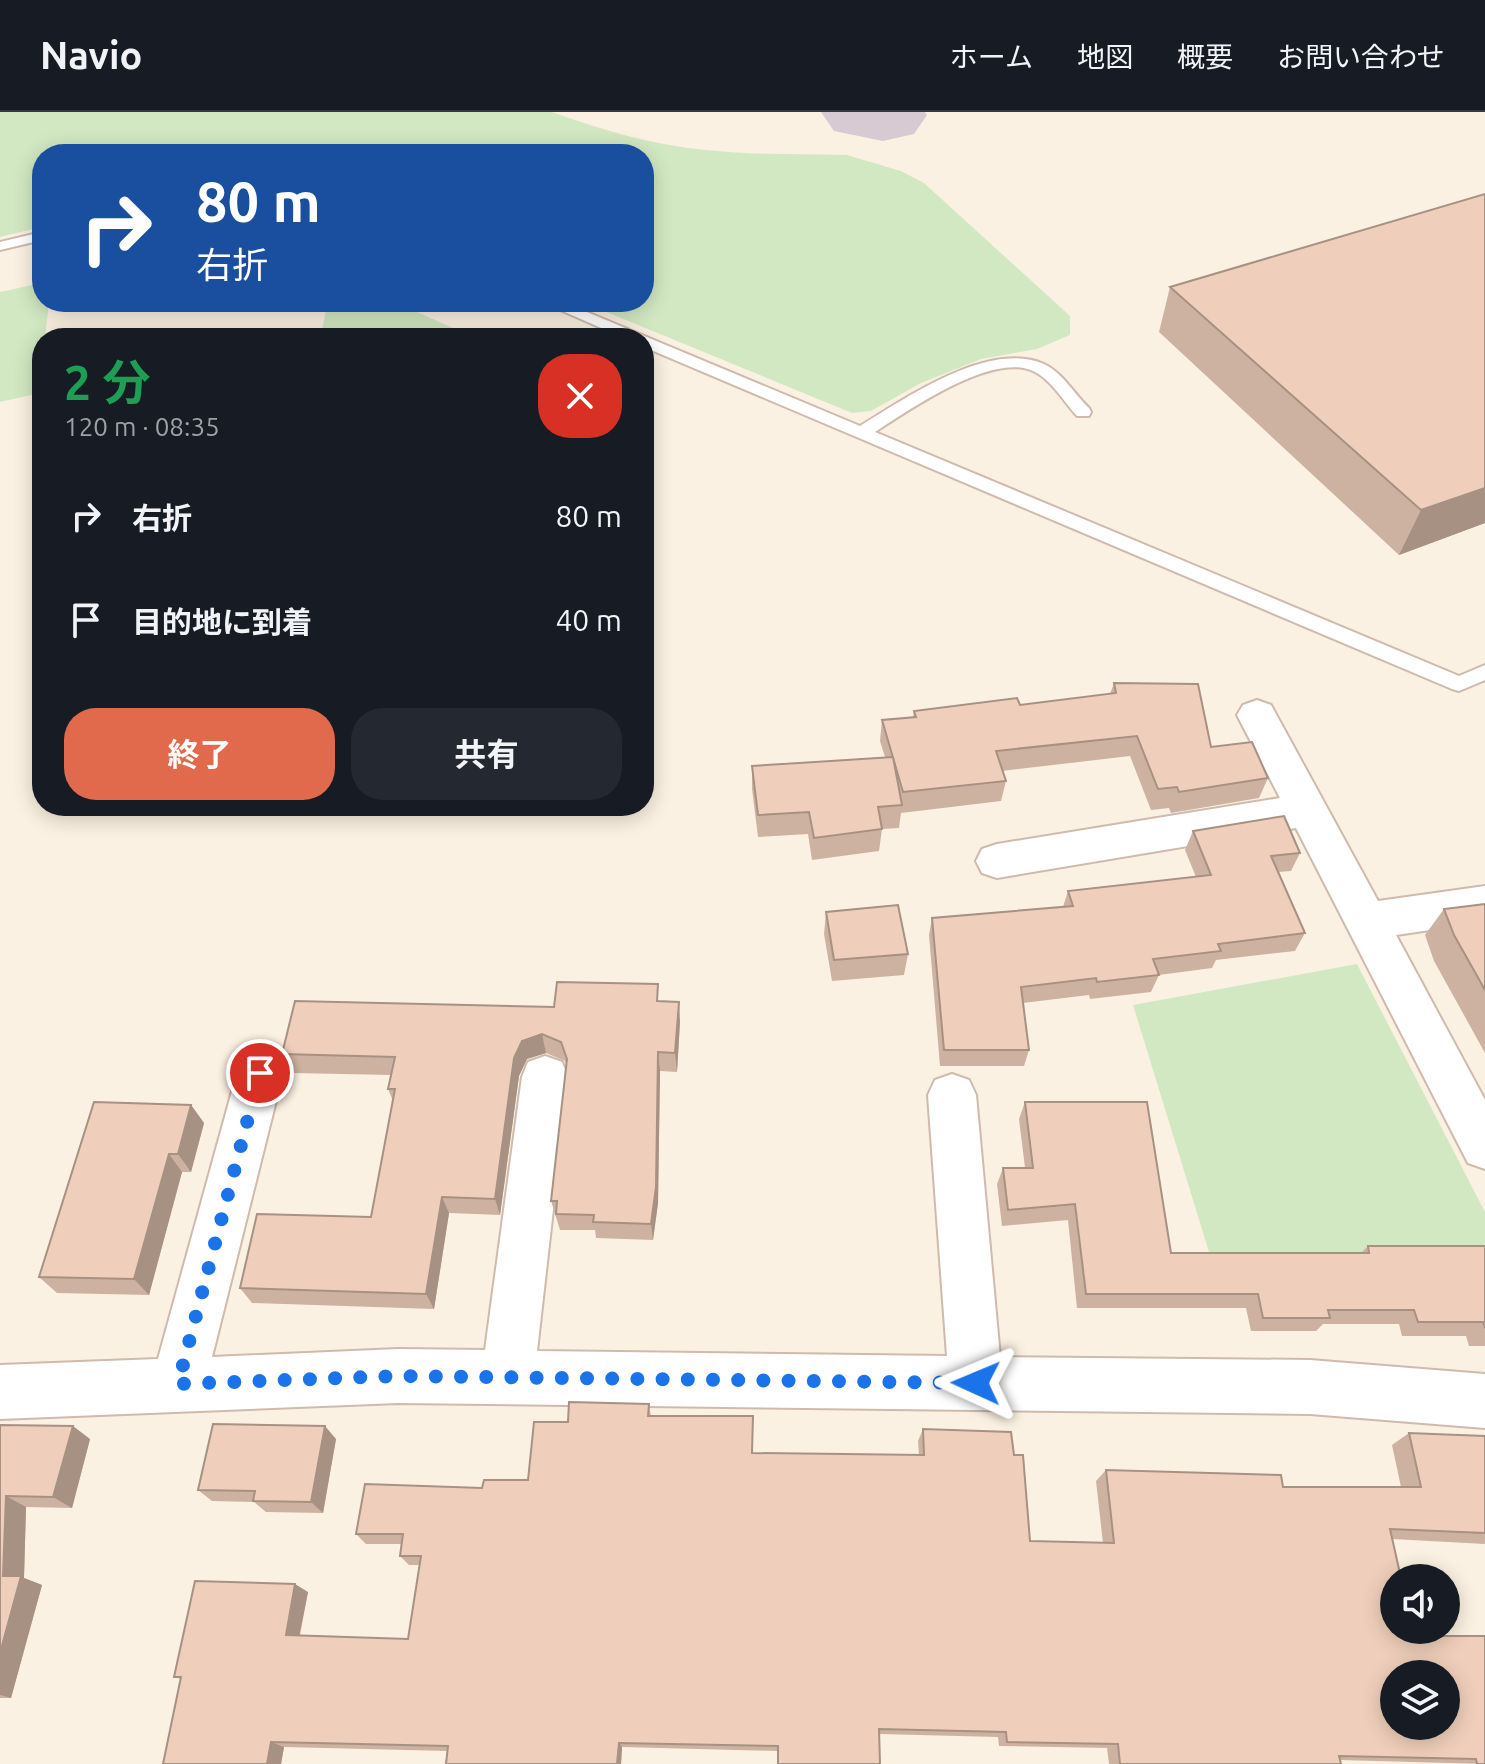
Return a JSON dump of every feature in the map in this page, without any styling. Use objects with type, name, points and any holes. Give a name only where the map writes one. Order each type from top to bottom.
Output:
[{"type":"street","points":[[1257,715],[1485,1147]]},
{"type":"street","points":[[997,861],[1307,810]]},
{"type":"street","points":[[1366,921],[1485,904]]},
{"type":"street","points":[[178,1384],[260,1073]]},
{"type":"street","points":[[508,1377],[545,1077]]},
{"type":"street","points":[[952,1095],[976,1383]]},
{"type":"street","points":[[0,1392],[398,1376],[1310,1387],[1485,1401]]},
{"type":"lane","points":[[0,246],[32,238]]},
{"type":"lane","points":[[574,312],[614,328]]},
{"type":"lane","points":[[654,345],[1459,684],[1485,672]]},
{"type":"lane","points":[[864,431],[953,379],[1011,363],[1039,368],[1083,412]]},
{"type":"green space","points":[[0,112],[552,112],[628,136],[686,148],[741,153],[847,155],[901,171],[924,183],[1070,316],[1070,335],[1037,349],[981,359],[921,383],[871,411],[852,413],[654,332],[654,328],[645,328],[606,312],[654,312],[654,144],[32,144],[32,229],[0,237]]},
{"type":"green space","points":[[32,285],[32,312],[48,312],[46,328],[32,328],[32,395],[0,402],[0,292]]},
{"type":"green space","points":[[326,312],[417,312],[453,328],[322,328]]},
{"type":"green space","points":[[1357,964],[1485,1212],[1485,1253],[1209,1252],[1133,1005]]},
{"type":"building","points":[[1485,194],[1485,488],[1421,510],[1170,287]]},
{"type":"building","points":[[1114,683],[1198,684],[1211,747],[1252,742],[1268,778],[1179,792],[1177,787],[1158,789],[1137,736],[996,751],[1006,781],[903,792],[882,720],[916,717],[914,711],[1017,698],[1020,705],[1116,693]]},
{"type":"building","points":[[893,757],[902,805],[878,807],[882,829],[814,838],[809,812],[758,815],[752,766]]},
{"type":"building","points":[[1284,816],[1300,853],[1271,856],[1305,933],[1218,944],[1221,951],[1153,959],[1159,975],[1097,982],[1096,978],[1021,987],[1029,1050],[944,1050],[932,918],[1073,906],[1068,891],[1211,875],[1193,831]]},
{"type":"building","points":[[1485,904],[1485,990],[1454,935],[1444,909]]},
{"type":"building","points":[[898,905],[908,954],[834,960],[826,912]]},
{"type":"building","points":[[557,982],[658,984],[657,1001],[679,1002],[675,1053],[658,1052],[656,1187],[651,1224],[593,1222],[594,1215],[556,1214],[557,1201],[551,1201],[567,1059],[561,1042],[542,1034],[522,1041],[514,1058],[495,1199],[442,1197],[426,1294],[240,1288],[257,1214],[371,1217],[395,1089],[388,1089],[395,1057],[282,1054],[295,1001],[554,1007]]},
{"type":"building","points":[[94,1102],[191,1105],[178,1154],[169,1154],[134,1279],[39,1277]]},
{"type":"building","points":[[1025,1102],[1147,1102],[1171,1253],[1369,1253],[1368,1246],[1485,1246],[1485,1328],[1483,1322],[1418,1322],[1414,1310],[1328,1310],[1330,1318],[1263,1318],[1258,1294],[1086,1294],[1075,1204],[1008,1210],[1003,1168],[1033,1168]]},
{"type":"building","points":[[569,1402],[649,1404],[648,1416],[753,1416],[752,1453],[924,1455],[923,1429],[1011,1432],[1014,1455],[1023,1455],[1030,1541],[1114,1543],[1106,1470],[1281,1475],[1283,1487],[1421,1487],[1409,1433],[1485,1436],[1485,1533],[1390,1529],[1398,1564],[1380,1564],[1380,1644],[1460,1644],[1460,1636],[1485,1636],[1485,1764],[1477,1764],[1476,1759],[1339,1756],[1341,1764],[1120,1764],[1118,1744],[1007,1742],[1006,1732],[879,1729],[880,1764],[778,1764],[778,1746],[619,1743],[617,1764],[446,1764],[448,1746],[271,1742],[267,1764],[163,1764],[181,1677],[174,1677],[195,1581],[295,1584],[286,1635],[408,1639],[421,1556],[400,1556],[403,1534],[356,1534],[365,1484],[482,1488],[484,1480],[528,1480],[534,1422],[568,1422]]},
{"type":"building","points":[[213,1424],[325,1426],[311,1502],[253,1501],[255,1491],[198,1490]]},
{"type":"building","points":[[0,1425],[73,1426],[53,1497],[6,1496],[3,1576],[21,1576],[0,1653]]},
{"type":"taxiway","points":[[865,112],[883,115]]},
{"type":"route","points":[[260,1073],[178,1384],[398,1376],[976,1383]]}]
